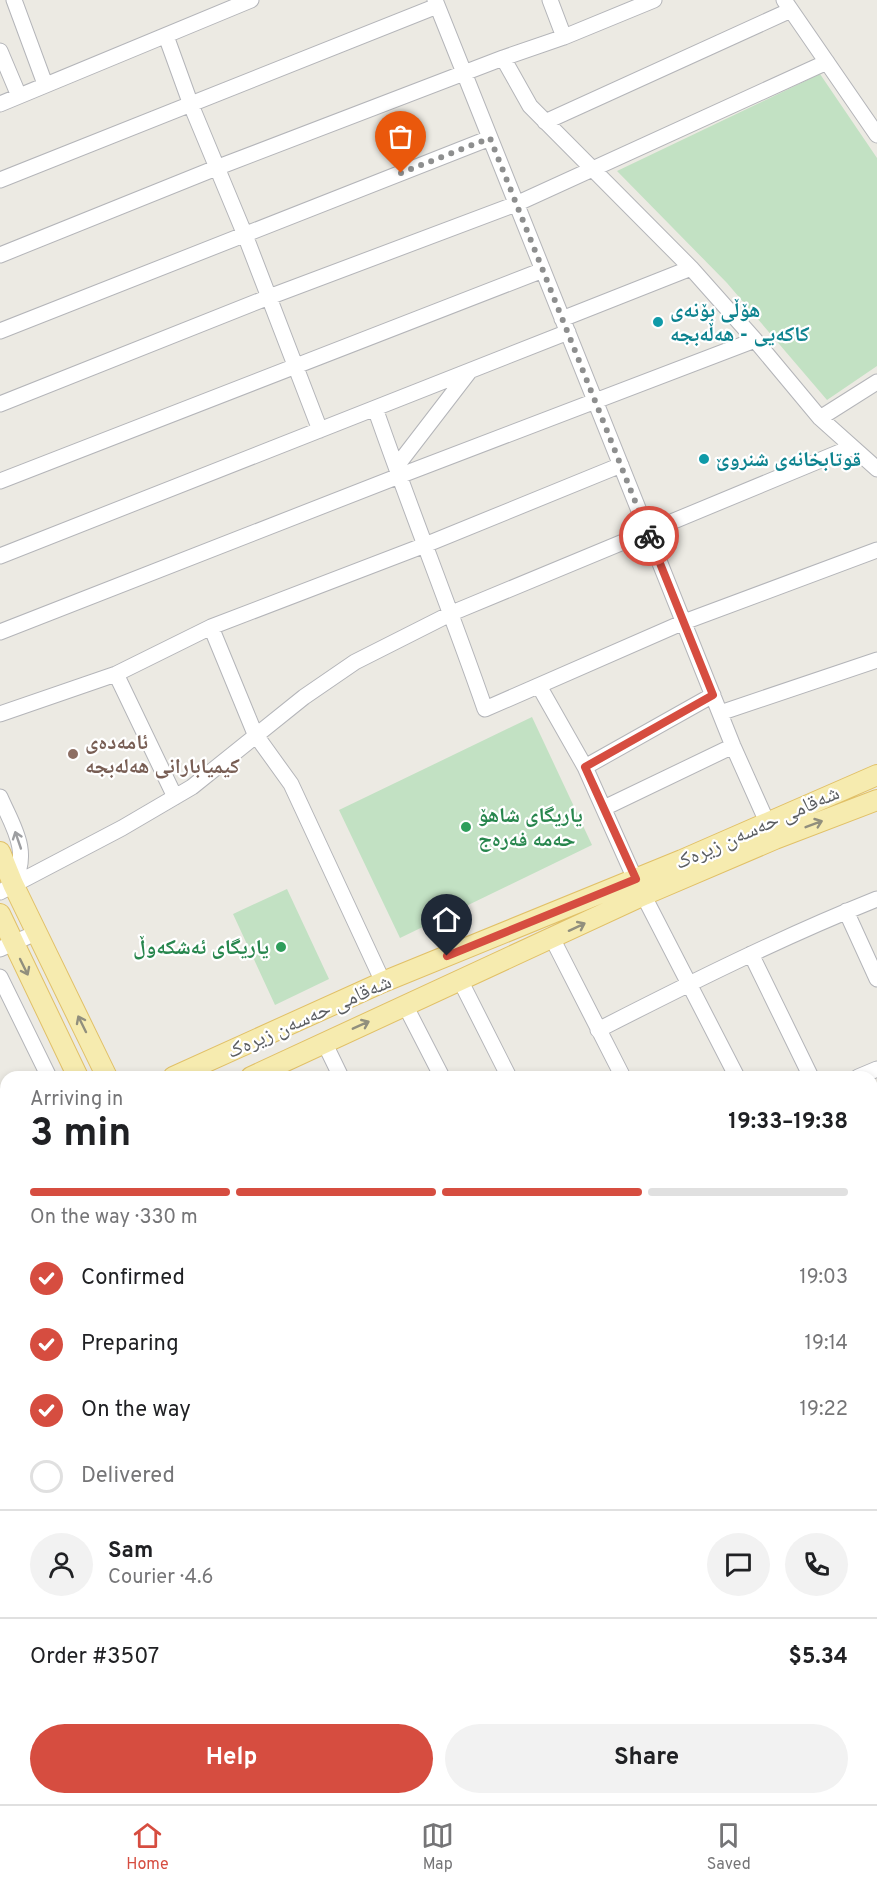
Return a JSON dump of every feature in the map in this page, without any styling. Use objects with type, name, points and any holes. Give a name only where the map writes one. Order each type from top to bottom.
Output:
[{"type":"main road","name":"شەقامی حەسەن زیرەک","points":[[186,1071],[383,982],[640,887],[770,830],[877,775]]},
{"type":"main road","name":"شەقامی حەسەن زیرەک","points":[[770,830],[877,800]]},
{"type":"main road","points":[[0,852],[7,888],[38,932],[104,1071]]},
{"type":"main road","name":"شەقامی حەسەن زیرەک","points":[[264,1071],[552,938],[640,887]]},
{"type":"main road","points":[[0,914],[6,946],[75,1071]]},
{"type":"street","points":[[14,0],[45,84]]},
{"type":"street","points":[[0,104],[251,0]]},
{"type":"street","points":[[550,0],[564,37]]},
{"type":"street","points":[[0,255],[216,168],[502,58],[564,37],[654,0]]},
{"type":"street","points":[[0,180],[191,105],[436,3],[733,746],[770,830]]},
{"type":"street","points":[[545,122],[788,5],[877,135]]},
{"type":"street","points":[[166,36],[191,105],[245,235],[320,430]]},
{"type":"street","points":[[0,53],[19,96]]},
{"type":"street","points":[[502,58],[530,106],[691,268],[820,418],[877,469]]},
{"type":"street","points":[[0,404],[269,297],[516,204],[827,62]]},
{"type":"street","points":[[0,331],[490,138]]},
{"type":"street","points":[[0,556],[470,371],[691,268]]},
{"type":"street","points":[[0,482],[543,270]]},
{"type":"street","points":[[0,632],[397,471],[595,401],[755,340]]},
{"type":"street","points":[[397,471],[470,371]]},
{"type":"street","points":[[820,418],[877,382]]},
{"type":"street","points":[[375,408],[452,613],[485,709],[684,622],[877,550]]},
{"type":"street","points":[[7,888],[122,828],[192,787],[303,697],[355,662],[452,613],[852,447]]},
{"type":"street","points":[[0,714],[116,674],[211,627],[425,545],[621,465]]},
{"type":"street","points":[[211,627],[255,734],[291,784],[383,982]]},
{"type":"street","points":[[720,713],[877,660]]},
{"type":"street","points":[[116,674],[176,797]]},
{"type":"street","points":[[539,686],[585,767],[640,887],[733,1071]]},
{"type":"street","points":[[585,767],[713,695]]},
{"type":"street","points":[[604,808],[733,746]]},
{"type":"street","points":[[0,797],[18,837],[21,852],[20,869],[7,888]]},
{"type":"street","points":[[598,1029],[751,954],[877,898]]},
{"type":"street","points":[[846,911],[876,973]]},
{"type":"street","points":[[6,946],[38,932]]},
{"type":"street","points":[[552,938],[620,1071]]},
{"type":"street","points":[[751,954],[808,1071]]},
{"type":"street","points":[[0,977],[46,1071]]},
{"type":"street","points":[[460,980],[506,1071]]},
{"type":"street","points":[[405,1005],[439,1071]]},
{"type":"street","points":[[324,1042],[338,1071]]},
{"type":"green space","points":[[820,74],[877,158],[877,366],[827,400],[727,283],[617,171]]},
{"type":"green space","name":"یاریگای شاهۆ حەمە فەرەج","points":[[532,717],[592,845],[400,938],[339,810]]},
{"type":"green space","name":"یاریگای ئەشکەوڵ","points":[[287,889],[329,979],[275,1005],[233,914]]},
{"type":"way so far","points":[[401,173],[490,138],[649,536]]},
{"type":"place","name":"ھۆڵی بۆنەی کاکەیی - هەڵەبجە","points":[[658,322]]},
{"type":"place","name":"قوتابخانەی شنروێ","points":[[704,459]]},
{"type":"place","name":"ئامەدەی کیمیابارانی هەلەبجە","points":[[73,754]]},
{"type":"place","name":"یاریگای شاهۆ حەمە فەرەج","points":[[466,827]]},
{"type":"place","name":"یاریگای ئەشکەوڵ","points":[[281,947]]},
{"type":"route","points":[[447,956],[636,879],[585,767],[713,695],[649,536]]}]
